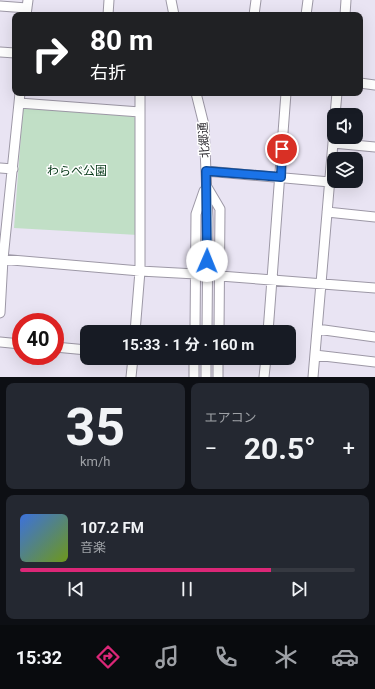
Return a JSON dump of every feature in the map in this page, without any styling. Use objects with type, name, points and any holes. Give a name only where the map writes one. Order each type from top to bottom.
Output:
[{"type":"street","points":[[108,12],[109,0]]},
{"type":"street","points":[[171,0],[173,12]]},
{"type":"street","points":[[254,12],[256,0]]},
{"type":"street","points":[[306,12],[308,0]]},
{"type":"street","points":[[345,12],[346,0]]},
{"type":"street","points":[[0,6],[27,8]]},
{"type":"street","points":[[0,52],[12,53]]},
{"type":"street","points":[[363,83],[375,85]]},
{"type":"street","points":[[0,313],[2,259],[13,169],[20,96]]},
{"type":"street","points":[[136,325],[140,271],[140,96]]},
{"type":"street","name":"北郷通","points":[[197,96],[204,125],[208,219],[207,325]]},
{"type":"street","points":[[269,325],[281,177],[286,96]]},
{"type":"street","points":[[336,108],[337,96]]},
{"type":"street","points":[[19,103],[140,112]]},
{"type":"street","points":[[344,144],[375,147]]},
{"type":"street","points":[[0,168],[13,169]]},
{"type":"street","points":[[206,171],[327,182]]},
{"type":"street","points":[[195,325],[196,214],[206,186]]},
{"type":"street","points":[[206,186],[220,209],[219,325]]},
{"type":"street","points":[[313,377],[329,188]]},
{"type":"street","points":[[327,212],[375,217]]},
{"type":"street","points":[[2,259],[140,271],[196,274]]},
{"type":"street","points":[[220,276],[375,288]]},
{"type":"street","points":[[317,329],[375,337]]},
{"type":"street","points":[[0,342],[12,343]]},
{"type":"street","points":[[64,348],[80,349]]},
{"type":"street","points":[[315,355],[375,362]]},
{"type":"street","points":[[131,377],[132,365]]},
{"type":"street","points":[[194,365],[194,377]]},
{"type":"street","points":[[206,365],[206,377]]},
{"type":"street","points":[[218,365],[218,377]]},
{"type":"street","points":[[264,377],[265,365]]},
{"type":"green space","name":"わらべ公園","points":[[23,107],[134,116],[136,120],[138,235],[14,228]]},
{"type":"route","points":[[207,261],[208,219],[206,171],[281,177],[282,149]]}]
